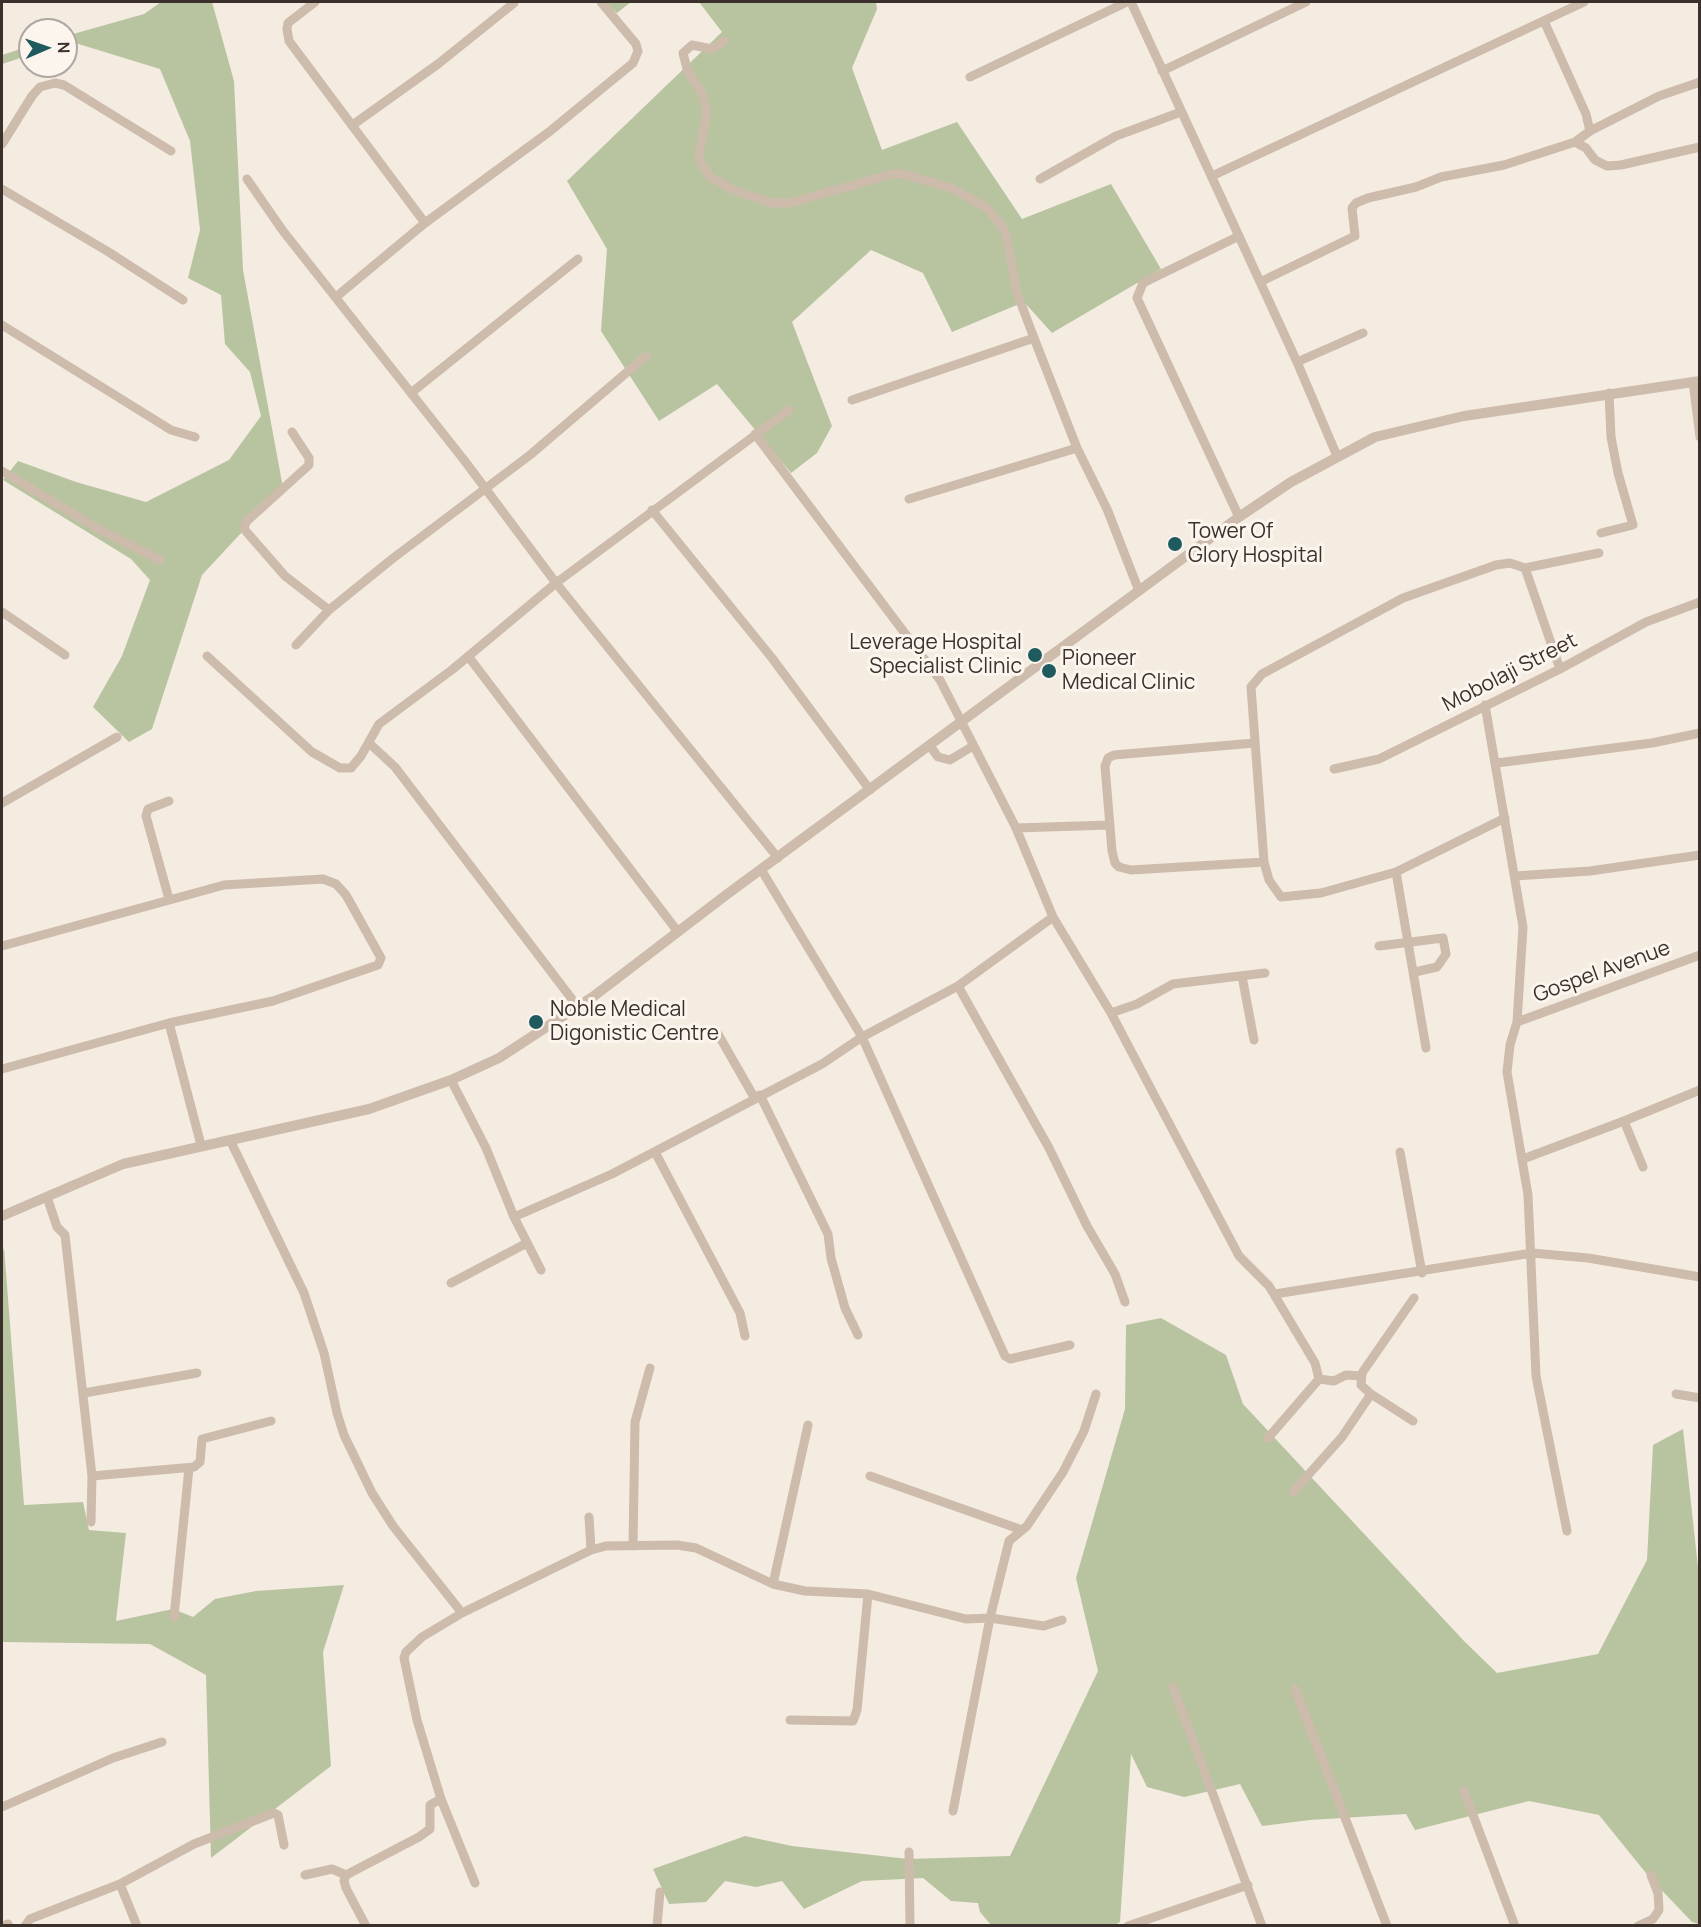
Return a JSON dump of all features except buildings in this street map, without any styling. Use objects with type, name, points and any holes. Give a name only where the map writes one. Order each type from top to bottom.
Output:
[{"type":"street","points":[[315,2],[288,23],[287,35],[295,50],[354,124],[425,223]]},
{"type":"street","points":[[336,297],[425,223],[549,132],[633,63],[638,51],[636,44],[601,2]]},
{"type":"street","points":[[970,78],[1129,2],[1212,176],[1337,456]]},
{"type":"street","points":[[1162,71],[1306,2]]},
{"type":"street","points":[[1212,176],[1584,2]]},
{"type":"street","points":[[354,124],[438,64],[514,3]]},
{"type":"street","points":[[1544,21],[1586,114],[1590,131]]},
{"type":"street","points":[[724,41],[712,49],[692,45],[684,53],[687,69],[702,94],[707,110],[699,155],[710,177],[735,191],[772,203],[790,203],[892,174],[903,174],[951,188],[987,208],[1000,223],[1006,234],[1017,293],[1077,448],[1107,508],[1139,591]]},
{"type":"street","points":[[1260,282],[1355,236],[1352,208],[1356,203],[1441,177],[1504,165],[1575,142],[1590,131],[1659,96],[1700,82]]},
{"type":"street","points":[[2,144],[32,96],[40,87],[55,83],[64,85],[171,151]]},
{"type":"street","points":[[1040,179],[1116,136],[1181,112]]},
{"type":"street","points":[[1575,142],[1586,148],[1594,160],[1607,166],[1621,165],[1700,147]]},
{"type":"street","points":[[247,179],[283,231],[336,297],[354,324],[487,489],[556,583],[777,858]]},
{"type":"street","points":[[2,189],[107,251],[183,300]]},
{"type":"street","points":[[1239,236],[1143,283],[1137,298],[1239,517]]},
{"type":"street","points":[[411,393],[578,259]]},
{"type":"street","points":[[2,325],[171,430],[195,437]]},
{"type":"street","points":[[1297,362],[1363,333]]},
{"type":"street","points":[[852,400],[1034,338]]},
{"type":"street","points":[[296,645],[329,610],[392,559],[487,489],[646,356]]},
{"type":"street","points":[[2,1216],[123,1164],[369,1109],[451,1080],[500,1058],[578,1007],[1239,517],[1291,482],[1375,437],[1464,416],[1696,382],[1700,436]]},
{"type":"street","points":[[1601,532],[1633,525],[1615,455],[1609,393]]},
{"type":"street","points":[[207,656],[312,752],[340,768],[351,768],[379,724],[468,656],[556,583],[789,410]]},
{"type":"street","points":[[292,432],[309,458],[309,465],[246,522],[244,532],[285,576],[329,610]]},
{"type":"street","points":[[756,434],[940,680],[1016,828],[1053,917],[1111,1013],[1239,1256],[1275,1294],[1315,1363],[1319,1379]]},
{"type":"street","points":[[909,499],[1077,448]]},
{"type":"street","points":[[2,471],[100,530],[160,560]]},
{"type":"street","points":[[652,510],[772,658],[870,790]]},
{"type":"street","points":[[1505,818],[1396,872],[1321,893],[1285,898],[1275,892],[1264,862],[1251,687],[1262,674],[1403,598],[1496,566],[1510,563],[1525,567],[1599,553]]},
{"type":"street","points":[[1525,567],[1560,669]]},
{"type":"street","name":"Mobolaji Street","points":[[1334,769],[1378,759],[1560,669],[1646,622],[1700,602]]},
{"type":"street","points":[[2,612],[65,655]]},
{"type":"street","points":[[468,656],[678,932]]},
{"type":"street","points":[[1485,705],[1497,763],[1523,927],[1517,1022],[1510,1045],[1507,1072],[1522,1159],[1532,1253],[1536,1376],[1567,1531]]},
{"type":"street","points":[[1497,763],[1652,743],[1700,734]]},
{"type":"street","points":[[2,803],[117,737]]},
{"type":"street","points":[[369,743],[395,767],[578,1007]]},
{"type":"street","points":[[1255,743],[1110,756],[1105,766],[1115,863],[1125,870],[1264,862]]},
{"type":"street","points":[[930,746],[938,757],[950,760],[974,746]]},
{"type":"street","points":[[168,801],[148,809],[146,816],[169,898]]},
{"type":"street","points":[[1016,828],[1110,825]]},
{"type":"street","points":[[1515,876],[1590,871],[1700,855]]},
{"type":"street","points":[[762,871],[862,1037],[1005,1356],[1010,1359],[1070,1345]]},
{"type":"street","points":[[1396,872],[1410,942],[1426,1048]]},
{"type":"street","points":[[2,946],[169,898],[224,885],[273,880],[323,879],[333,881],[346,895],[381,958],[378,964],[273,1001],[169,1023],[2,1069]]},
{"type":"street","points":[[514,1217],[655,1152],[822,1064],[862,1037],[958,986],[1053,917]]},
{"type":"street","points":[[1379,946],[1443,938],[1446,954],[1437,967],[1415,972]]},
{"type":"street","name":"Gospel Avenue","points":[[1517,1022],[1700,955]]},
{"type":"street","points":[[1111,1013],[1137,1004],[1173,984],[1265,973]]},
{"type":"street","points":[[1242,976],[1254,1040]]},
{"type":"street","points":[[958,986],[1049,1148],[1072,1199],[1115,1274],[1125,1302]]},
{"type":"street","points":[[169,1023],[201,1145]]},
{"type":"street","points":[[718,1034],[754,1097],[760,1095]]},
{"type":"street","points":[[451,1080],[486,1148],[514,1217],[541,1270]]},
{"type":"street","points":[[1522,1159],[1624,1121],[1700,1089]]},
{"type":"street","points":[[760,1095],[828,1234],[831,1258],[845,1308],[858,1335]]},
{"type":"street","points":[[1624,1121],[1643,1167]]},
{"type":"street","points":[[230,1140],[304,1293],[324,1353],[340,1424],[372,1492],[393,1526],[462,1613]]},
{"type":"street","points":[[655,1152],[740,1313],[745,1336]]},
{"type":"street","points":[[1400,1152],[1422,1272]]},
{"type":"street","points":[[47,1197],[57,1227],[65,1235],[92,1476],[91,1522]]},
{"type":"street","points":[[451,1283],[528,1243]]},
{"type":"street","points":[[1275,1294],[1532,1253],[1588,1258],[1700,1277]]},
{"type":"street","points":[[1413,1421],[1371,1394],[1361,1385],[1361,1376],[1414,1298]]},
{"type":"street","points":[[633,1546],[635,1422],[650,1368]]},
{"type":"street","points":[[84,1393],[197,1373]]},
{"type":"street","points":[[1319,1379],[1334,1381],[1346,1376],[1361,1376]]},
{"type":"street","points":[[1268,1438],[1319,1379]]},
{"type":"street","points":[[953,1811],[990,1618],[1009,1541],[1022,1530],[1063,1472],[1084,1431],[1096,1394]]},
{"type":"street","points":[[1293,1492],[1342,1437],[1371,1394]]},
{"type":"street","points":[[1677,1394],[1700,1398]]},
{"type":"street","points":[[92,1476],[189,1468],[200,1462],[202,1438],[271,1421]]},
{"type":"street","points":[[773,1584],[808,1425]]},
{"type":"street","points":[[174,1617],[189,1468]]},
{"type":"street","points":[[870,1476],[1022,1530]]},
{"type":"street","points":[[589,1517],[591,1550]]},
{"type":"street","points":[[475,1883],[441,1799],[417,1720],[404,1658],[406,1652],[422,1637],[462,1613],[591,1550],[606,1546],[677,1545],[696,1548],[773,1584],[805,1591],[868,1594],[966,1619],[990,1618],[1044,1626],[1062,1620]]},
{"type":"street","points":[[790,1720],[853,1722],[857,1710],[868,1594]]},
{"type":"street","points":[[1173,1687],[1262,1926]]},
{"type":"street","points":[[1295,1689],[1387,1926]]},
{"type":"street","points":[[2,1807],[113,1758],[162,1742]]},
{"type":"street","points":[[1464,1791],[1515,1926]]},
{"type":"street","points":[[366,1926],[346,1888],[344,1881],[346,1875],[430,1829],[430,1805],[441,1799]]},
{"type":"street","points":[[25,1926],[30,1919],[120,1884],[194,1844],[274,1813],[278,1815],[284,1845]]},
{"type":"street","points":[[909,1852],[910,1926]]},
{"type":"street","points":[[306,1875],[332,1869],[346,1875]]},
{"type":"street","points":[[1638,1926],[1653,1919],[1659,1910],[1658,1893],[1651,1875]]},
{"type":"street","points":[[120,1884],[137,1926]]},
{"type":"street","points":[[1128,1926],[1248,1885]]},
{"type":"street","points":[[657,1926],[660,1892]]},
{"type":"green space","points":[[161,2],[212,2],[234,81],[243,270],[283,488],[202,575],[152,729],[129,742],[93,707],[122,656],[150,580],[131,559],[3,480],[18,461],[76,482],[146,502],[229,460],[261,416],[250,372],[225,344],[221,295],[188,278],[200,230],[190,141],[160,69],[78,44],[78,33],[144,14]]},
{"type":"green space","points":[[604,2],[631,2],[617,13]]},
{"type":"green space","points":[[699,2],[876,2],[877,9],[852,68],[882,150],[957,122],[1022,219],[1111,184],[1161,269],[1052,333],[1024,302],[952,332],[923,273],[871,250],[792,322],[832,426],[817,453],[791,473],[717,384],[659,421],[601,331],[607,249],[567,181],[722,32]]},
{"type":"green space","points":[[18,50],[18,59],[2,64],[2,55]]},
{"type":"green space","points":[[4,1247],[24,1505],[83,1502],[89,1530],[126,1533],[116,1621],[173,1609],[193,1617],[215,1599],[256,1591],[344,1585],[323,1652],[331,1766],[211,1858],[206,1675],[150,1644],[2,1642],[2,1257]]},
{"type":"green space","points":[[1161,1318],[1226,1355],[1243,1404],[1464,1641],[1497,1673],[1598,1654],[1647,1560],[1653,1445],[1683,1429],[1700,1586],[1699,1924],[1692,1922],[1650,1878],[1599,1815],[1529,1801],[1415,1830],[1406,1814],[1310,1820],[1262,1826],[1240,1784],[1184,1797],[1147,1787],[1131,1754],[1120,1922],[1115,1925],[991,1925],[980,1912],[978,1903],[951,1901],[923,1878],[862,1881],[804,1909],[782,1881],[756,1887],[725,1881],[706,1902],[669,1904],[653,1869],[745,1836],[792,1846],[908,1859],[1010,1856],[1098,1671],[1076,1578],[1125,1409],[1126,1325]]},
{"type":"place","name":"Tower Of Glory Hospital","points":[[1175,544]]},
{"type":"place","name":"Leverage Hospital Specialist Clinic","points":[[1035,655]]},
{"type":"place","name":"Pioneer Medical Clinic","points":[[1049,671]]},
{"type":"place","name":"Noble Medical Digonistic Centre","points":[[536,1022]]}]
